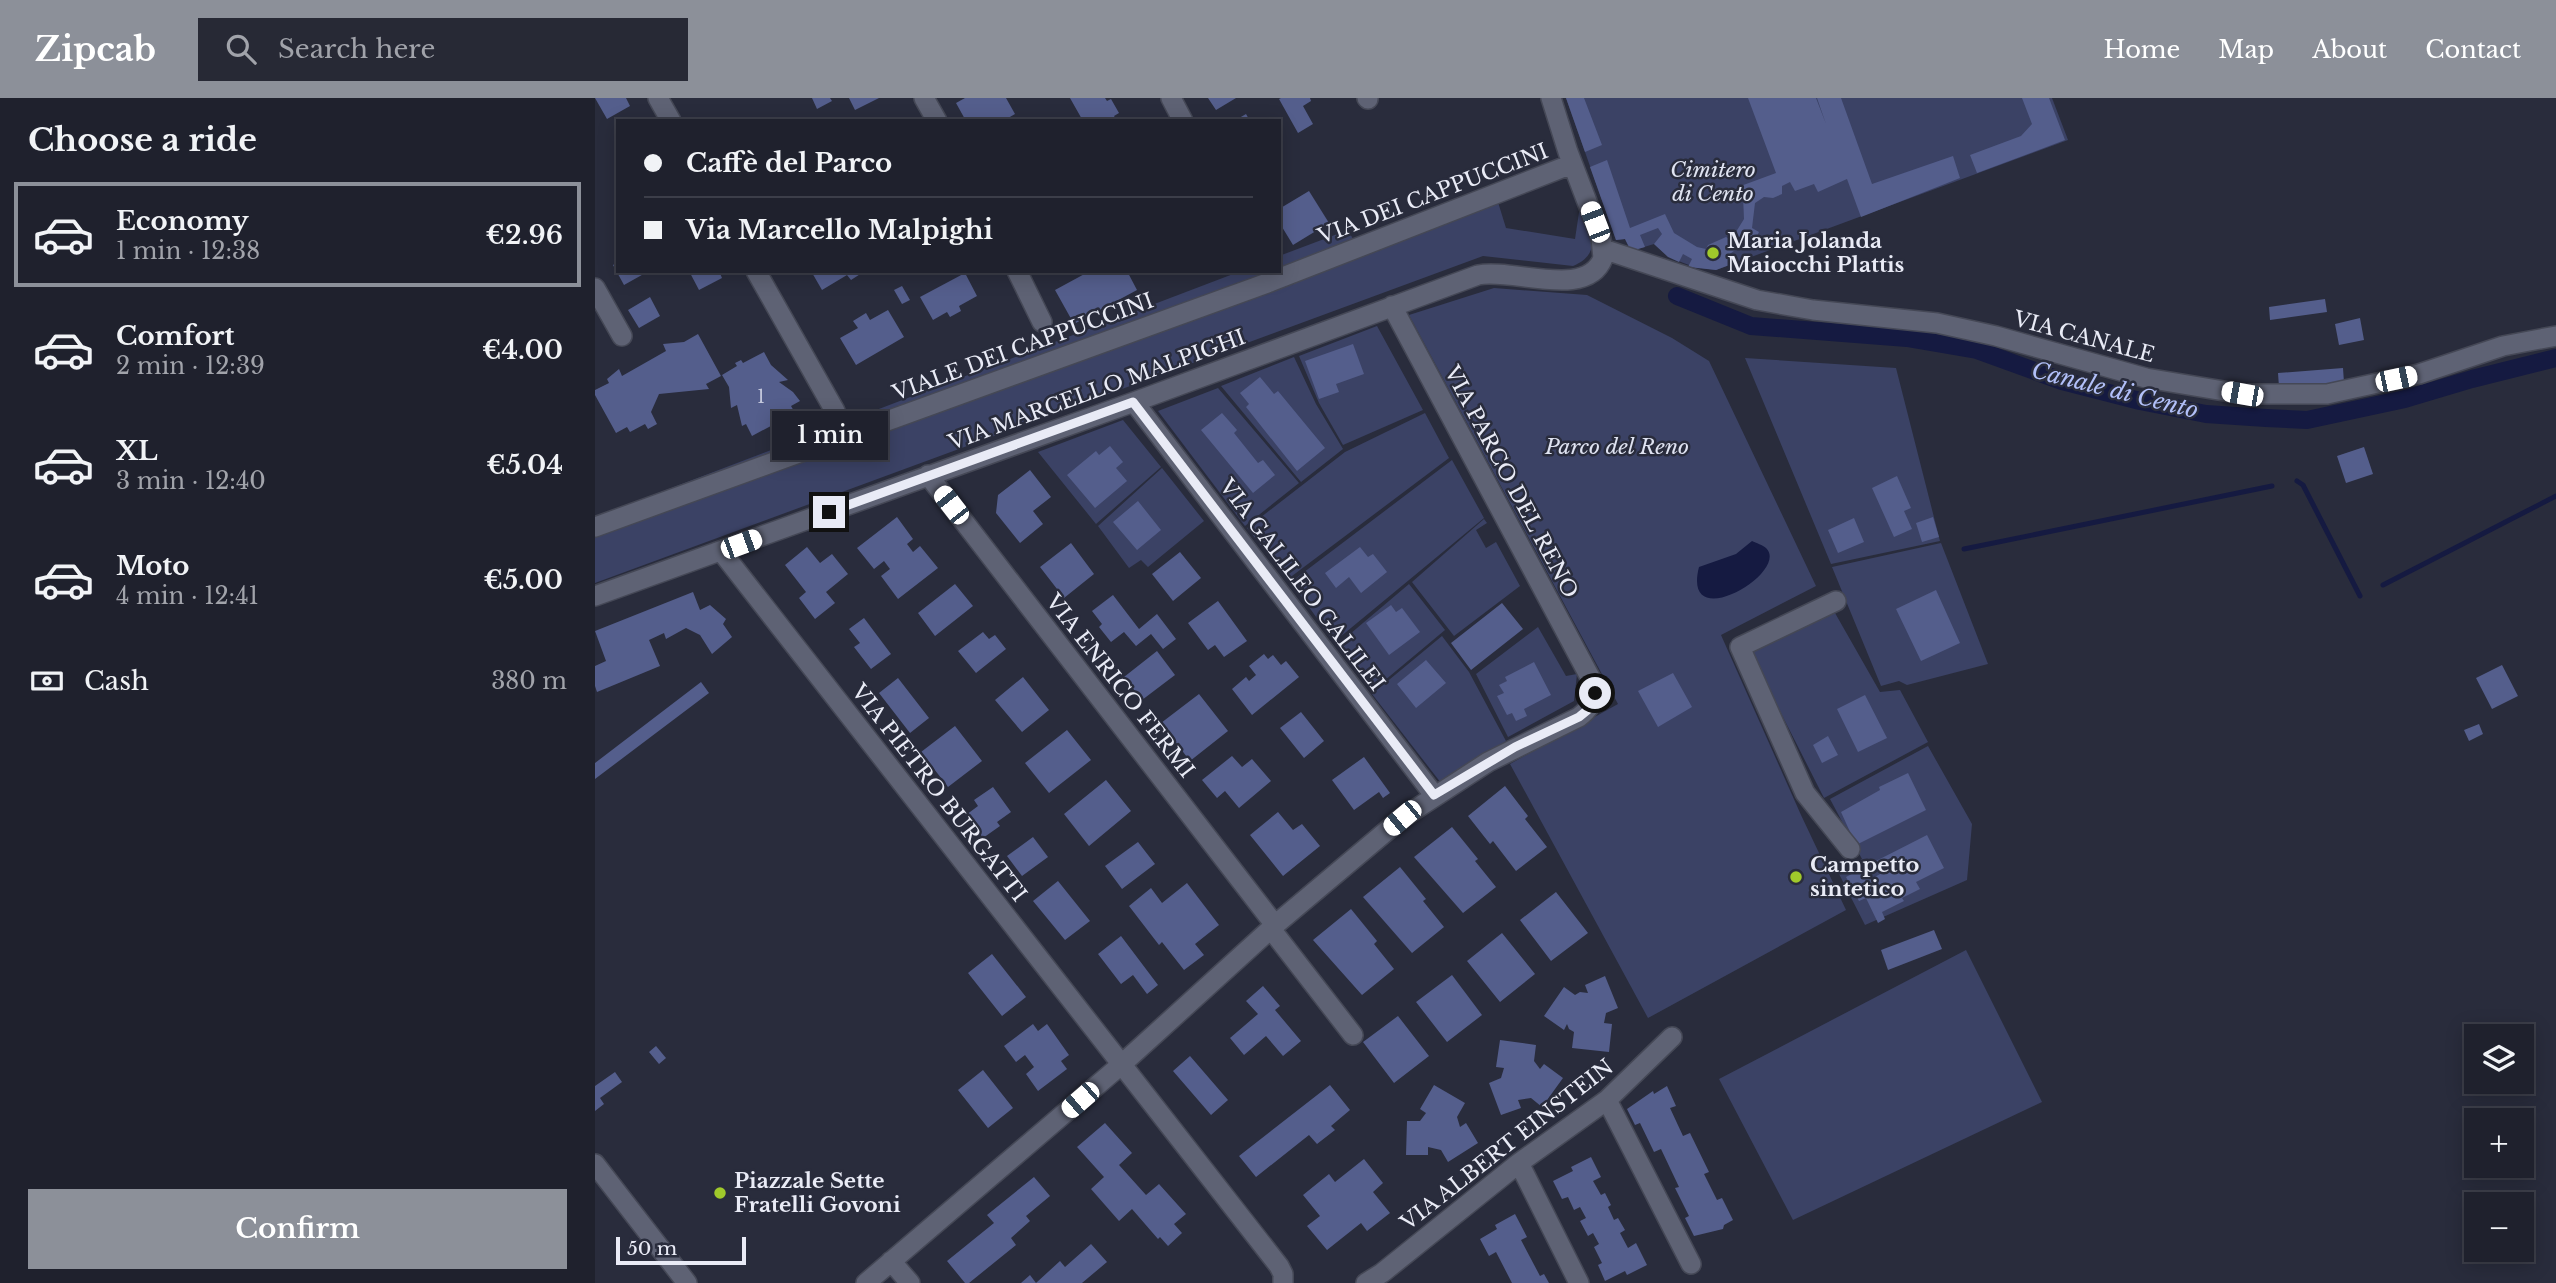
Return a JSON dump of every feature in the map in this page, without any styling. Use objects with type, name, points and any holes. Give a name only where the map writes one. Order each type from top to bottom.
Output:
[{"type":"street","points":[[658,98],[670,119]]},
{"type":"street","points":[[924,98],[936,119]]},
{"type":"street","points":[[1171,98],[1182,119]]},
{"type":"street","points":[[1551,98],[1603,249]]},
{"type":"street","name":"VIA DEI CAPPUCCINI","points":[[1270,282],[1573,164]]},
{"type":"street","name":"VIA MARCELLO MALPIGHI","points":[[595,596],[1487,273],[1565,281],[1580,279],[1598,268],[1603,258],[1603,249]]},
{"type":"street","name":"VIA CANALE","points":[[1603,249],[1758,300],[1813,310],[1937,323],[1996,336],[2146,378],[2242,394],[2327,394],[2419,374],[2503,346],[2556,337]]},
{"type":"street","points":[[757,273],[835,411]]},
{"type":"street","points":[[1018,273],[1042,321]]},
{"type":"street","name":"VIALE DEI CAPPUCCINI","points":[[595,527],[1270,282]]},
{"type":"street","points":[[595,288],[622,337]]},
{"type":"street","name":"VIA PARCO DEL RENO","points":[[1392,306],[1591,679],[1595,693],[1585,713],[1515,747],[1434,795]]},
{"type":"street","name":"VIA GALILEO GALILEI","points":[[1133,402],[1434,795]]},
{"type":"street","name":"VIA ENRICO FERMI","points":[[928,475],[1353,1035]]},
{"type":"street","name":"VIA PIETRO BURGATTI","points":[[721,551],[1279,1266],[1283,1283]]},
{"type":"street","points":[[1836,601],[1740,648],[1805,793],[1850,849]]},
{"type":"street","points":[[866,1283],[1122,1064],[1273,927],[1402,818],[1434,795]]},
{"type":"street","name":"VIA ALBERT EINSTEIN","points":[[1366,1283],[1519,1163],[1607,1100],[1672,1037]]},
{"type":"street","points":[[1607,1100],[1691,1264]]},
{"type":"street","points":[[1519,1163],[1579,1283]]},
{"type":"street","points":[[595,1164],[687,1283]]},
{"type":"street","points":[[891,1261],[911,1283]]},
{"type":"green space","name":"Cimitero di Cento","points":[[1566,98],[2052,98],[2068,140],[1716,270],[1682,263],[1654,244],[1631,251],[1625,239],[1616,240]]},
{"type":"green space","points":[[1493,186],[1506,228],[1575,239],[1580,206],[1592,240],[1589,255],[1573,266],[1483,256],[595,583],[595,517],[1236,273],[1281,273],[1281,255],[1348,230],[1353,239]]},
{"type":"green space","name":"Parco del Reno","points":[[1494,288],[1587,295],[1672,338],[1709,361],[1816,586],[1721,635],[1846,910],[1648,1018],[1510,764],[1618,704],[1409,315]]},
{"type":"green space","points":[[1377,326],[1423,410],[1343,445],[1319,403],[1299,356]]},
{"type":"green space","points":[[1294,357],[1316,404],[1343,449],[1301,482],[1221,386]]},
{"type":"green space","points":[[1745,358],[1896,368],[1940,541],[1831,564]]},
{"type":"green space","points":[[1218,388],[1299,483],[1245,526],[1158,411]]},
{"type":"green space","points":[[1425,413],[1449,458],[1288,579],[1247,528],[1345,452]]},
{"type":"green space","points":[[1123,420],[1161,467],[1096,524],[1038,452]]},
{"type":"green space","points":[[1452,460],[1484,518],[1334,642],[1291,582]]},
{"type":"green space","points":[[1162,468],[1204,521],[1148,567],[1141,560],[1129,568],[1098,526]]},
{"type":"green space","points":[[1484,519],[1487,523],[1476,530],[1486,548],[1496,542],[1520,586],[1454,636],[1412,582]]},
{"type":"green space","points":[[1941,543],[1988,664],[1907,685],[1899,681],[1881,686],[1832,567]]},
{"type":"green space","points":[[1409,584],[1445,630],[1372,691],[1337,645]]},
{"type":"green space","points":[[1835,613],[1880,692],[1900,690],[1928,742],[1824,798],[1750,652]]},
{"type":"green space","points":[[1538,627],[1566,676],[1577,674],[1574,701],[1508,737],[1476,674]]},
{"type":"green space","points":[[1442,636],[1469,672],[1506,741],[1441,783],[1372,694]]},
{"type":"green space","points":[[1928,746],[1972,824],[1967,880],[1865,925],[1838,872],[1862,859],[1830,799]]},
{"type":"green space","points":[[1966,950],[2042,1102],[1793,1220],[1719,1079]]},
{"type":"shaded area","points":[[1752,541],[1766,548],[1770,559],[1764,571],[1735,593],[1719,598],[1705,597],[1698,587],[1699,567],[1736,554]]},
{"type":"building","points":[[595,98],[626,98],[630,106],[607,119]]},
{"type":"building","points":[[812,98],[830,98],[832,101],[817,109]]},
{"type":"building","points":[[849,98],[879,98],[855,110]]},
{"type":"building","points":[[965,98],[1006,98],[1015,114],[1006,119],[965,119],[956,103]]},
{"type":"building","points":[[1070,98],[1111,99],[1119,113],[1114,116],[1116,119],[1082,119]]},
{"type":"building","points":[[1208,98],[1236,98],[1216,110]]},
{"type":"building","points":[[1310,98],[1311,101],[1303,106],[1313,124],[1298,133],[1279,99]]},
{"type":"building","points":[[1566,98],[1584,98],[1602,145],[1585,152]]},
{"type":"building","points":[[1748,98],[1816,98],[1826,124],[1817,98],[1841,98],[1872,184],[1953,156],[1960,178],[1861,217],[1847,179],[1818,192],[1814,184],[1795,191],[1790,182],[1782,186],[1782,194],[1773,198],[1764,197],[1755,203],[1752,228],[1759,232],[1754,242],[1746,238],[1727,256],[1732,264],[1716,270],[1688,267],[1692,259],[1683,254],[1679,262],[1668,257],[1654,244],[1662,234],[1658,228],[1640,235],[1645,247],[1631,251],[1625,239],[1616,240],[1590,167],[1607,160],[1630,228],[1665,214],[1674,233],[1697,247],[1706,249],[1708,245],[1726,237],[1731,240],[1744,219],[1743,196],[1738,187],[1776,173]]},
{"type":"building","points":[[2022,98],[2049,98],[2065,140],[1977,173],[1970,155],[2021,136],[2032,124]]},
{"type":"building","points":[[1309,191],[1329,223],[1293,245],[1281,225],[1281,208]]},
{"type":"building","points":[[617,273],[645,273],[624,285]]},
{"type":"building","points":[[690,273],[720,273],[722,278],[699,290]]},
{"type":"building","points":[[812,273],[862,273],[851,280],[847,275],[822,290]]},
{"type":"building","points":[[965,273],[977,296],[959,306],[961,311],[950,317],[947,312],[933,320],[920,297]]},
{"type":"building","points":[[1086,273],[1128,273],[1137,290],[1074,324],[1055,290]]},
{"type":"building","points":[[902,286],[910,300],[902,304],[894,290]]},
{"type":"building","points":[[650,297],[660,316],[639,328],[628,310]]},
{"type":"building","points":[[2325,299],[2327,312],[2270,320],[2269,307]]},
{"type":"building","points":[[888,310],[904,337],[856,365],[840,338],[858,328],[853,321],[866,313],[870,320]]},
{"type":"building","points":[[2360,318],[2364,340],[2339,345],[2335,324]]},
{"type":"building","points":[[698,334],[721,376],[706,384],[709,389],[659,394],[651,412],[657,424],[648,429],[645,424],[630,432],[627,427],[616,433],[595,395],[595,390],[609,383],[607,379],[619,369],[622,376],[666,351],[663,344],[684,342]]},
{"type":"building","points":[[1353,344],[1364,374],[1336,384],[1339,392],[1319,399],[1305,361]]},
{"type":"building","points":[[764,352],[771,365],[788,380],[779,382],[800,401],[791,406],[795,413],[752,436],[746,424],[742,426],[737,405],[731,408],[729,387],[722,375],[737,366],[735,363],[741,360],[743,363]]},
{"type":"building","points":[[2343,368],[2344,383],[2279,387],[2278,373]]},
{"type":"building","points":[[1260,377],[1274,394],[1278,391],[1325,448],[1297,471],[1246,407],[1249,404],[1240,393]]},
{"type":"building","points":[[1222,413],[1237,430],[1234,433],[1258,463],[1263,460],[1275,475],[1253,493],[1201,430]]},
{"type":"building","points":[[1110,446],[1123,462],[1116,468],[1127,481],[1095,508],[1067,475],[1096,451],[1099,455]]},
{"type":"building","points":[[2364,447],[2373,474],[2346,483],[2337,456]]},
{"type":"building","points":[[1030,470],[1051,497],[1033,511],[1043,524],[1020,543],[996,513],[998,495]]},
{"type":"building","points":[[1897,476],[1911,508],[1904,511],[1912,529],[1894,537],[1872,488]]},
{"type":"building","points":[[1138,501],[1161,530],[1137,550],[1113,522]]},
{"type":"building","points":[[897,517],[913,539],[907,544],[913,552],[920,546],[938,568],[898,599],[881,576],[890,569],[884,561],[874,569],[857,548]]},
{"type":"building","points":[[1933,517],[1939,537],[1922,542],[1916,523]]},
{"type":"building","points":[[1854,518],[1864,542],[1838,553],[1828,530]]},
{"type":"building","points":[[1071,543],[1094,574],[1064,598],[1040,567]]},
{"type":"building","points":[[807,547],[820,563],[832,554],[848,574],[826,592],[835,603],[815,619],[799,598],[806,592],[785,565]]},
{"type":"building","points":[[1360,547],[1368,557],[1373,554],[1387,572],[1361,593],[1349,577],[1336,588],[1325,573]]},
{"type":"building","points":[[1180,552],[1201,578],[1173,601],[1152,574]]},
{"type":"building","points":[[955,584],[973,606],[935,636],[918,613]]},
{"type":"building","points":[[1936,590],[1960,643],[1921,661],[1896,609]]},
{"type":"building","points":[[693,592],[700,610],[710,605],[726,619],[723,624],[732,637],[712,654],[700,635],[686,628],[666,639],[664,633],[649,640],[660,666],[597,692],[595,666],[606,661],[595,631]]},
{"type":"building","points":[[1113,595],[1139,629],[1157,614],[1176,639],[1163,649],[1151,634],[1136,646],[1124,632],[1111,642],[1099,627],[1102,624],[1092,611]]},
{"type":"building","points":[[1218,601],[1247,641],[1224,657],[1215,645],[1208,650],[1188,623]]},
{"type":"building","points":[[1502,603],[1523,629],[1471,670],[1451,643]]},
{"type":"building","points":[[1391,605],[1396,612],[1402,608],[1420,632],[1389,655],[1366,623]]},
{"type":"building","points":[[864,618],[891,654],[871,669],[854,647],[860,643],[849,629]]},
{"type":"building","points":[[983,632],[989,639],[995,635],[1006,649],[976,673],[958,651]]},
{"type":"building","points":[[1157,651],[1175,675],[1142,700],[1124,677]]},
{"type":"building","points":[[1264,654],[1268,659],[1273,655],[1281,665],[1286,661],[1299,677],[1252,715],[1232,689],[1246,677],[1249,681],[1256,675],[1249,666]]},
{"type":"building","points":[[1426,660],[1446,683],[1416,708],[1397,684]]},
{"type":"building","points":[[1534,662],[1551,695],[1524,709],[1527,716],[1516,721],[1512,713],[1507,715],[1497,696],[1504,693],[1499,685],[1507,681],[1505,677]]},
{"type":"building","points":[[2502,665],[2518,696],[2492,709],[2476,678]]},
{"type":"building","points":[[1673,673],[1692,707],[1658,727],[1638,691]]},
{"type":"building","points":[[1023,677],[1049,710],[1022,732],[995,700]]},
{"type":"building","points":[[898,678],[929,718],[910,733],[879,693]]},
{"type":"building","points":[[701,682],[709,693],[595,779],[595,763]]},
{"type":"building","points":[[1199,694],[1228,731],[1190,761],[1161,723]]},
{"type":"building","points":[[1865,695],[1887,738],[1858,752],[1837,709]]},
{"type":"building","points":[[1301,712],[1324,741],[1304,758],[1280,728]]},
{"type":"building","points":[[2479,724],[2483,734],[2469,741],[2464,730]]},
{"type":"building","points":[[955,726],[982,761],[948,787],[921,752]]},
{"type":"building","points":[[1067,730],[1091,760],[1049,793],[1025,763]]},
{"type":"building","points":[[1828,736],[1838,755],[1822,763],[1813,745]]},
{"type":"building","points":[[1232,756],[1242,767],[1252,759],[1271,781],[1239,808],[1225,791],[1217,798],[1202,780]]},
{"type":"building","points":[[1364,757],[1390,793],[1383,798],[1379,792],[1354,810],[1332,780]]},
{"type":"building","points":[[1908,773],[1926,810],[1856,845],[1841,812],[1880,790],[1879,787]]},
{"type":"building","points":[[1106,780],[1131,811],[1089,846],[1064,814]]},
{"type":"building","points":[[1505,786],[1528,816],[1525,819],[1547,847],[1516,871],[1493,841],[1490,844],[1468,816]]},
{"type":"building","points":[[993,787],[1011,812],[997,822],[1000,826],[983,838],[966,815],[978,806],[974,800]]},
{"type":"building","points":[[1278,812],[1293,830],[1302,824],[1320,846],[1283,876],[1250,835]]},
{"type":"building","points":[[1452,827],[1496,887],[1463,913],[1414,857]]},
{"type":"building","points":[[1927,835],[1944,868],[1916,882],[1920,889],[1882,912],[1885,919],[1878,923],[1866,898],[1859,901],[1846,877],[1865,867],[1871,879],[1882,873],[1876,861]]},
{"type":"building","points":[[1033,837],[1048,857],[1022,876],[1007,856]]},
{"type":"building","points":[[1138,842],[1155,864],[1122,889],[1105,866]]},
{"type":"building","points":[[1400,867],[1444,927],[1412,953],[1363,897]]},
{"type":"building","points":[[1058,881],[1090,921],[1065,940],[1033,901]]},
{"type":"building","points":[[1187,883],[1219,925],[1195,944],[1204,955],[1184,970],[1162,942],[1159,945],[1129,906],[1151,888],[1162,903]]},
{"type":"building","points":[[1556,892],[1588,933],[1551,961],[1520,920]]},
{"type":"building","points":[[1351,909],[1377,941],[1374,944],[1394,969],[1362,995],[1313,940]]},
{"type":"building","points":[[1934,930],[1942,949],[1888,970],[1881,950]]},
{"type":"building","points":[[1502,933],[1535,974],[1500,1002],[1467,961]]},
{"type":"building","points":[[1121,936],[1158,985],[1147,994],[1133,975],[1121,984],[1098,954]]},
{"type":"building","points":[[992,954],[1026,997],[1002,1016],[968,973]]},
{"type":"building","points":[[1452,975],[1482,1015],[1447,1042],[1416,1002]]},
{"type":"building","points":[[1605,976],[1618,1008],[1606,1013],[1604,1023],[1612,1024],[1609,1052],[1572,1048],[1574,1032],[1567,1024],[1564,1030],[1544,1016],[1564,987],[1575,995],[1580,992],[1588,993],[1585,985]]},
{"type":"building","points":[[1263,986],[1280,1006],[1275,1010],[1301,1041],[1283,1056],[1266,1036],[1244,1055],[1230,1038],[1258,1014],[1246,1001]]},
{"type":"building","points":[[1398,1016],[1429,1056],[1394,1083],[1363,1042]]},
{"type":"building","points":[[1033,1024],[1038,1031],[1047,1024],[1069,1055],[1061,1061],[1067,1069],[1038,1091],[1026,1074],[1034,1067],[1025,1055],[1016,1062],[1004,1046]]},
{"type":"building","points":[[1500,1040],[1536,1045],[1534,1061],[1540,1069],[1544,1064],[1563,1078],[1542,1107],[1531,1098],[1518,1100],[1521,1108],[1501,1115],[1489,1083],[1501,1078],[1504,1068],[1496,1067]]},
{"type":"building","points":[[656,1046],[666,1058],[659,1064],[649,1052]]},
{"type":"building","points":[[1190,1056],[1228,1100],[1211,1115],[1173,1071]]},
{"type":"building","points":[[983,1070],[1013,1108],[988,1128],[958,1090]]},
{"type":"building","points":[[615,1072],[622,1082],[600,1098],[604,1104],[595,1111],[595,1086]]},
{"type":"building","points":[[1330,1085],[1350,1110],[1331,1126],[1335,1130],[1317,1144],[1309,1135],[1256,1177],[1239,1156]]},
{"type":"building","points":[[1434,1085],[1465,1103],[1457,1117],[1460,1127],[1466,1123],[1478,1143],[1448,1162],[1441,1150],[1428,1147],[1428,1155],[1406,1155],[1407,1121],[1420,1121],[1426,1113],[1420,1109]]},
{"type":"building","points":[[1667,1086],[1676,1106],[1670,1108],[1683,1136],[1690,1133],[1709,1172],[1704,1174],[1717,1200],[1722,1198],[1733,1220],[1724,1225],[1723,1229],[1694,1236],[1685,1218],[1689,1216],[1675,1188],[1679,1187],[1661,1149],[1654,1152],[1640,1123],[1635,1125],[1627,1109],[1653,1091],[1654,1094]]},
{"type":"building","points":[[1105,1123],[1132,1153],[1119,1165],[1146,1195],[1159,1184],[1186,1214],[1174,1224],[1182,1233],[1168,1246],[1160,1237],[1158,1239],[1132,1209],[1119,1221],[1091,1189],[1104,1177],[1077,1147]]},
{"type":"building","points":[[1591,1157],[1601,1177],[1593,1181],[1601,1195],[1605,1193],[1614,1220],[1618,1218],[1625,1230],[1620,1233],[1628,1248],[1636,1243],[1647,1265],[1627,1275],[1625,1271],[1605,1281],[1598,1265],[1602,1263],[1594,1247],[1599,1244],[1593,1233],[1588,1236],[1580,1221],[1586,1218],[1580,1207],[1574,1210],[1568,1197],[1562,1199],[1553,1181],[1573,1171],[1571,1167]]},
{"type":"building","points":[[1364,1159],[1383,1183],[1373,1192],[1390,1213],[1367,1231],[1361,1223],[1327,1250],[1307,1226],[1320,1216],[1303,1195],[1329,1174],[1335,1182]]},
{"type":"building","points":[[1034,1177],[1050,1196],[1026,1216],[1030,1221],[1011,1238],[1016,1245],[969,1283],[965,1283],[947,1261],[994,1223],[987,1215]]},
{"type":"building","points":[[1515,1214],[1527,1237],[1521,1240],[1540,1276],[1544,1274],[1549,1283],[1512,1283],[1496,1252],[1489,1256],[1480,1239],[1497,1229],[1495,1225]]},
{"type":"building","points":[[1091,1244],[1107,1262],[1082,1283],[1036,1283],[1060,1261],[1065,1267]]},
{"type":"building","points":[[1030,1275],[1036,1283],[1021,1283]]},
{"type":"waterway","name":"Canale di Cento","points":[[1677,296],[1751,326],[1907,338],[1977,350],[2062,381],[2206,414],[2307,420],[2405,399],[2556,358]]},
{"type":"waterway","points":[[2297,481],[2303,485],[2360,596]]},
{"type":"waterway","points":[[1964,549],[2272,486]]},
{"type":"waterway","points":[[2383,585],[2556,496]]},
{"type":"place","name":"Maria Jolanda Maiocchi Plattis","points":[[1713,253]]},
{"type":"place","name":"Campetto sintetico","points":[[1796,877]]},
{"type":"place","name":"Piazzale Sette Fratelli Govoni","points":[[720,1193]]},
{"type":"route","points":[[829,512],[1133,402],[1434,795],[1515,747],[1579,717],[1590,708],[1595,693]]}]
